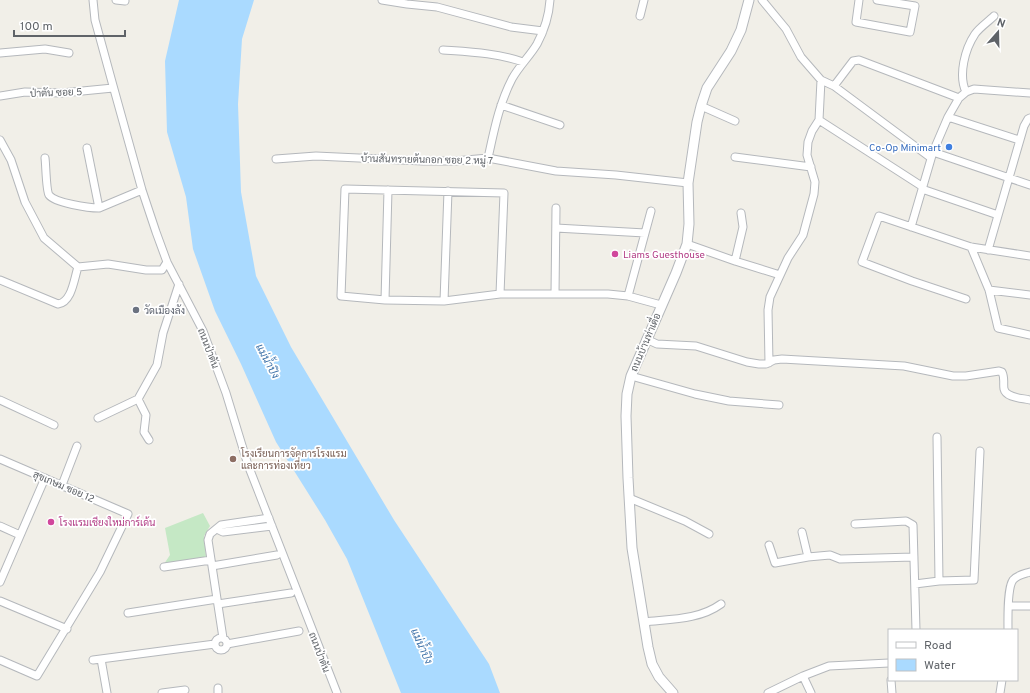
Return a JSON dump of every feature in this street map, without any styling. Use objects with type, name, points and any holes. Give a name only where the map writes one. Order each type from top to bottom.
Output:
[{"type":"street","name":"ถนนป่าตัน","points":[[93,0],[95,20],[113,88],[142,190],[167,262],[203,331],[226,393],[248,465],[337,693]]},
{"type":"street","points":[[116,0],[125,1]]},
{"type":"street","points":[[488,158],[501,105],[512,79],[537,44],[543,31],[550,0]]},
{"type":"street","points":[[640,16],[644,0]]},
{"type":"street","name":"ถนนบ้านท่าเดื่อ","points":[[673,693],[659,677],[652,664],[632,548],[626,416],[627,394],[630,376],[676,273],[686,244],[688,224],[688,182],[697,122],[701,106],[707,88],[731,51],[741,30],[749,0]]},
{"type":"street","points":[[762,0],[786,29],[801,57],[821,80],[834,86],[932,155],[1030,185]]},
{"type":"street","points":[[859,0],[856,22],[910,32],[915,6],[876,0]]},
{"type":"street","points":[[386,1],[437,7],[504,25],[543,31]]},
{"type":"street","points":[[966,92],[962,73],[965,58],[976,33],[994,16]]},
{"type":"street","points":[[0,53],[44,49],[69,53]]},
{"type":"street","points":[[443,50],[482,52],[504,56],[523,62]]},
{"type":"street","points":[[834,86],[853,61],[859,60],[959,98]]},
{"type":"street","points":[[769,362],[767,342],[770,297],[784,266],[803,235],[814,194],[815,182],[808,154],[808,142],[812,131],[819,120],[821,80]]},
{"type":"street","name":"ป่าตัน ซอย 5","points":[[0,96],[25,92],[62,93],[113,88]]},
{"type":"street","points":[[911,227],[932,155],[948,117],[959,98],[966,92],[974,89],[1030,93]]},
{"type":"street","points":[[501,105],[560,125]]},
{"type":"street","points":[[701,106],[735,121]]},
{"type":"street","points":[[948,117],[1019,140]]},
{"type":"street","points":[[988,250],[1019,140],[1024,126],[1030,118]]},
{"type":"street","points":[[819,120],[922,188],[998,215]]},
{"type":"street","points":[[0,140],[11,160],[25,202],[44,238],[78,267],[108,264],[146,270],[162,270],[167,262]]},
{"type":"street","points":[[87,148],[99,208]]},
{"type":"street","name":"บ้านสันทรายต้นกอก ซอย 2 หมู่ 7","points":[[276,159],[316,156],[455,161],[488,158],[556,171],[688,182]]},
{"type":"street","points":[[735,157],[811,167]]},
{"type":"street","points":[[45,158],[48,194],[53,198],[86,208],[99,208],[142,190]]},
{"type":"street","points":[[500,294],[504,193],[345,188],[341,296],[385,300],[444,301],[500,294],[608,294],[628,296],[661,305]]},
{"type":"street","points":[[385,300],[388,190]]},
{"type":"street","points":[[444,301],[448,191]]},
{"type":"street","points":[[555,294],[556,208]]},
{"type":"street","points":[[628,296],[651,211]]},
{"type":"street","points":[[735,261],[743,227],[741,213]]},
{"type":"street","points":[[966,299],[912,282],[862,262],[879,216],[971,247],[1030,256]]},
{"type":"street","points":[[556,228],[645,233]]},
{"type":"street","points":[[686,244],[735,261],[780,274]]},
{"type":"street","points":[[971,247],[989,290],[998,328],[1030,335]]},
{"type":"street","points":[[0,280],[58,304],[63,304],[68,298],[78,267]]},
{"type":"street","points":[[98,418],[138,399],[157,365],[163,333],[179,284]]},
{"type":"street","points":[[989,290],[1030,295]]},
{"type":"street","points":[[646,339],[657,344],[696,346],[747,362],[759,364],[766,364],[774,360],[782,359],[904,366],[953,376],[966,376],[999,371],[1002,372],[1004,376],[1004,389],[1006,394],[1030,400]]},
{"type":"street","points":[[630,376],[696,394],[730,401],[779,406]]},
{"type":"street","points":[[138,399],[146,415],[144,432],[149,440]]},
{"type":"street","points":[[0,400],[54,425]]},
{"type":"street","points":[[937,437],[939,581]]},
{"type":"street","points":[[62,485],[78,446]]},
{"type":"street","points":[[915,584],[939,581],[974,580],[980,451]]},
{"type":"street","name":"สุขเกษม ซอย 12","points":[[0,459],[128,514],[100,572],[67,629]]},
{"type":"street","points":[[0,582],[45,478]]},
{"type":"street","points":[[629,498],[685,521],[709,534]]},
{"type":"street","points":[[215,644],[216,648],[222,650],[225,649],[225,641],[217,602],[208,540],[210,534],[221,525],[269,518]]},
{"type":"street","points":[[854,524],[906,521],[913,525],[916,629]]},
{"type":"street","points":[[0,526],[20,535]]},
{"type":"street","points":[[217,529],[223,532],[272,526]]},
{"type":"street","points":[[802,532],[808,557]]},
{"type":"street","points":[[769,544],[775,563],[830,555],[840,559],[914,557]]},
{"type":"street","points":[[164,567],[277,555]]},
{"type":"street","points":[[1008,629],[1012,581],[1018,575],[1030,572]]},
{"type":"street","points":[[128,613],[291,593]]},
{"type":"street","points":[[0,601],[67,629],[37,676],[0,660]]},
{"type":"street","points":[[644,622],[696,616],[712,610],[721,604]]},
{"type":"street","points":[[1009,606],[1030,606]]},
{"type":"street","points":[[215,644],[218,638],[225,641],[299,631]]},
{"type":"street","points":[[93,660],[215,644]]},
{"type":"street","points":[[101,659],[107,693]]},
{"type":"street","points":[[768,693],[803,676],[829,666],[888,663]]},
{"type":"street","points":[[803,676],[811,693]]},
{"type":"street","points":[[891,681],[892,693]]},
{"type":"street","points":[[1000,693],[1002,681]]},
{"type":"street","points":[[162,693],[184,690]]},
{"type":"green space","points":[[203,513],[210,526],[204,536],[206,557],[164,564],[170,555],[165,528]]},
{"type":"water","name":"แม่น้ำปิง","points":[[179,0],[254,0],[242,39],[238,104],[241,192],[256,276],[291,347],[394,520],[489,664],[500,693],[401,693],[347,559],[325,520],[276,442],[215,311],[193,249],[186,197],[167,132],[165,61]]},
{"type":"place","name":"Co-Op Minimart","points":[[949,147]]},
{"type":"place","name":"Liams Guesthouse","points":[[615,254]]},
{"type":"place","name":"วัดเมืองลัง","points":[[136,310]]},
{"type":"place","name":"โรงเรียนการจัดการโรงแรม และการท่องเที่ยว","points":[[233,459]]},
{"type":"place","name":"โรงแรมเชียงใหม่การ์เด้น","points":[[51,522]]}]
